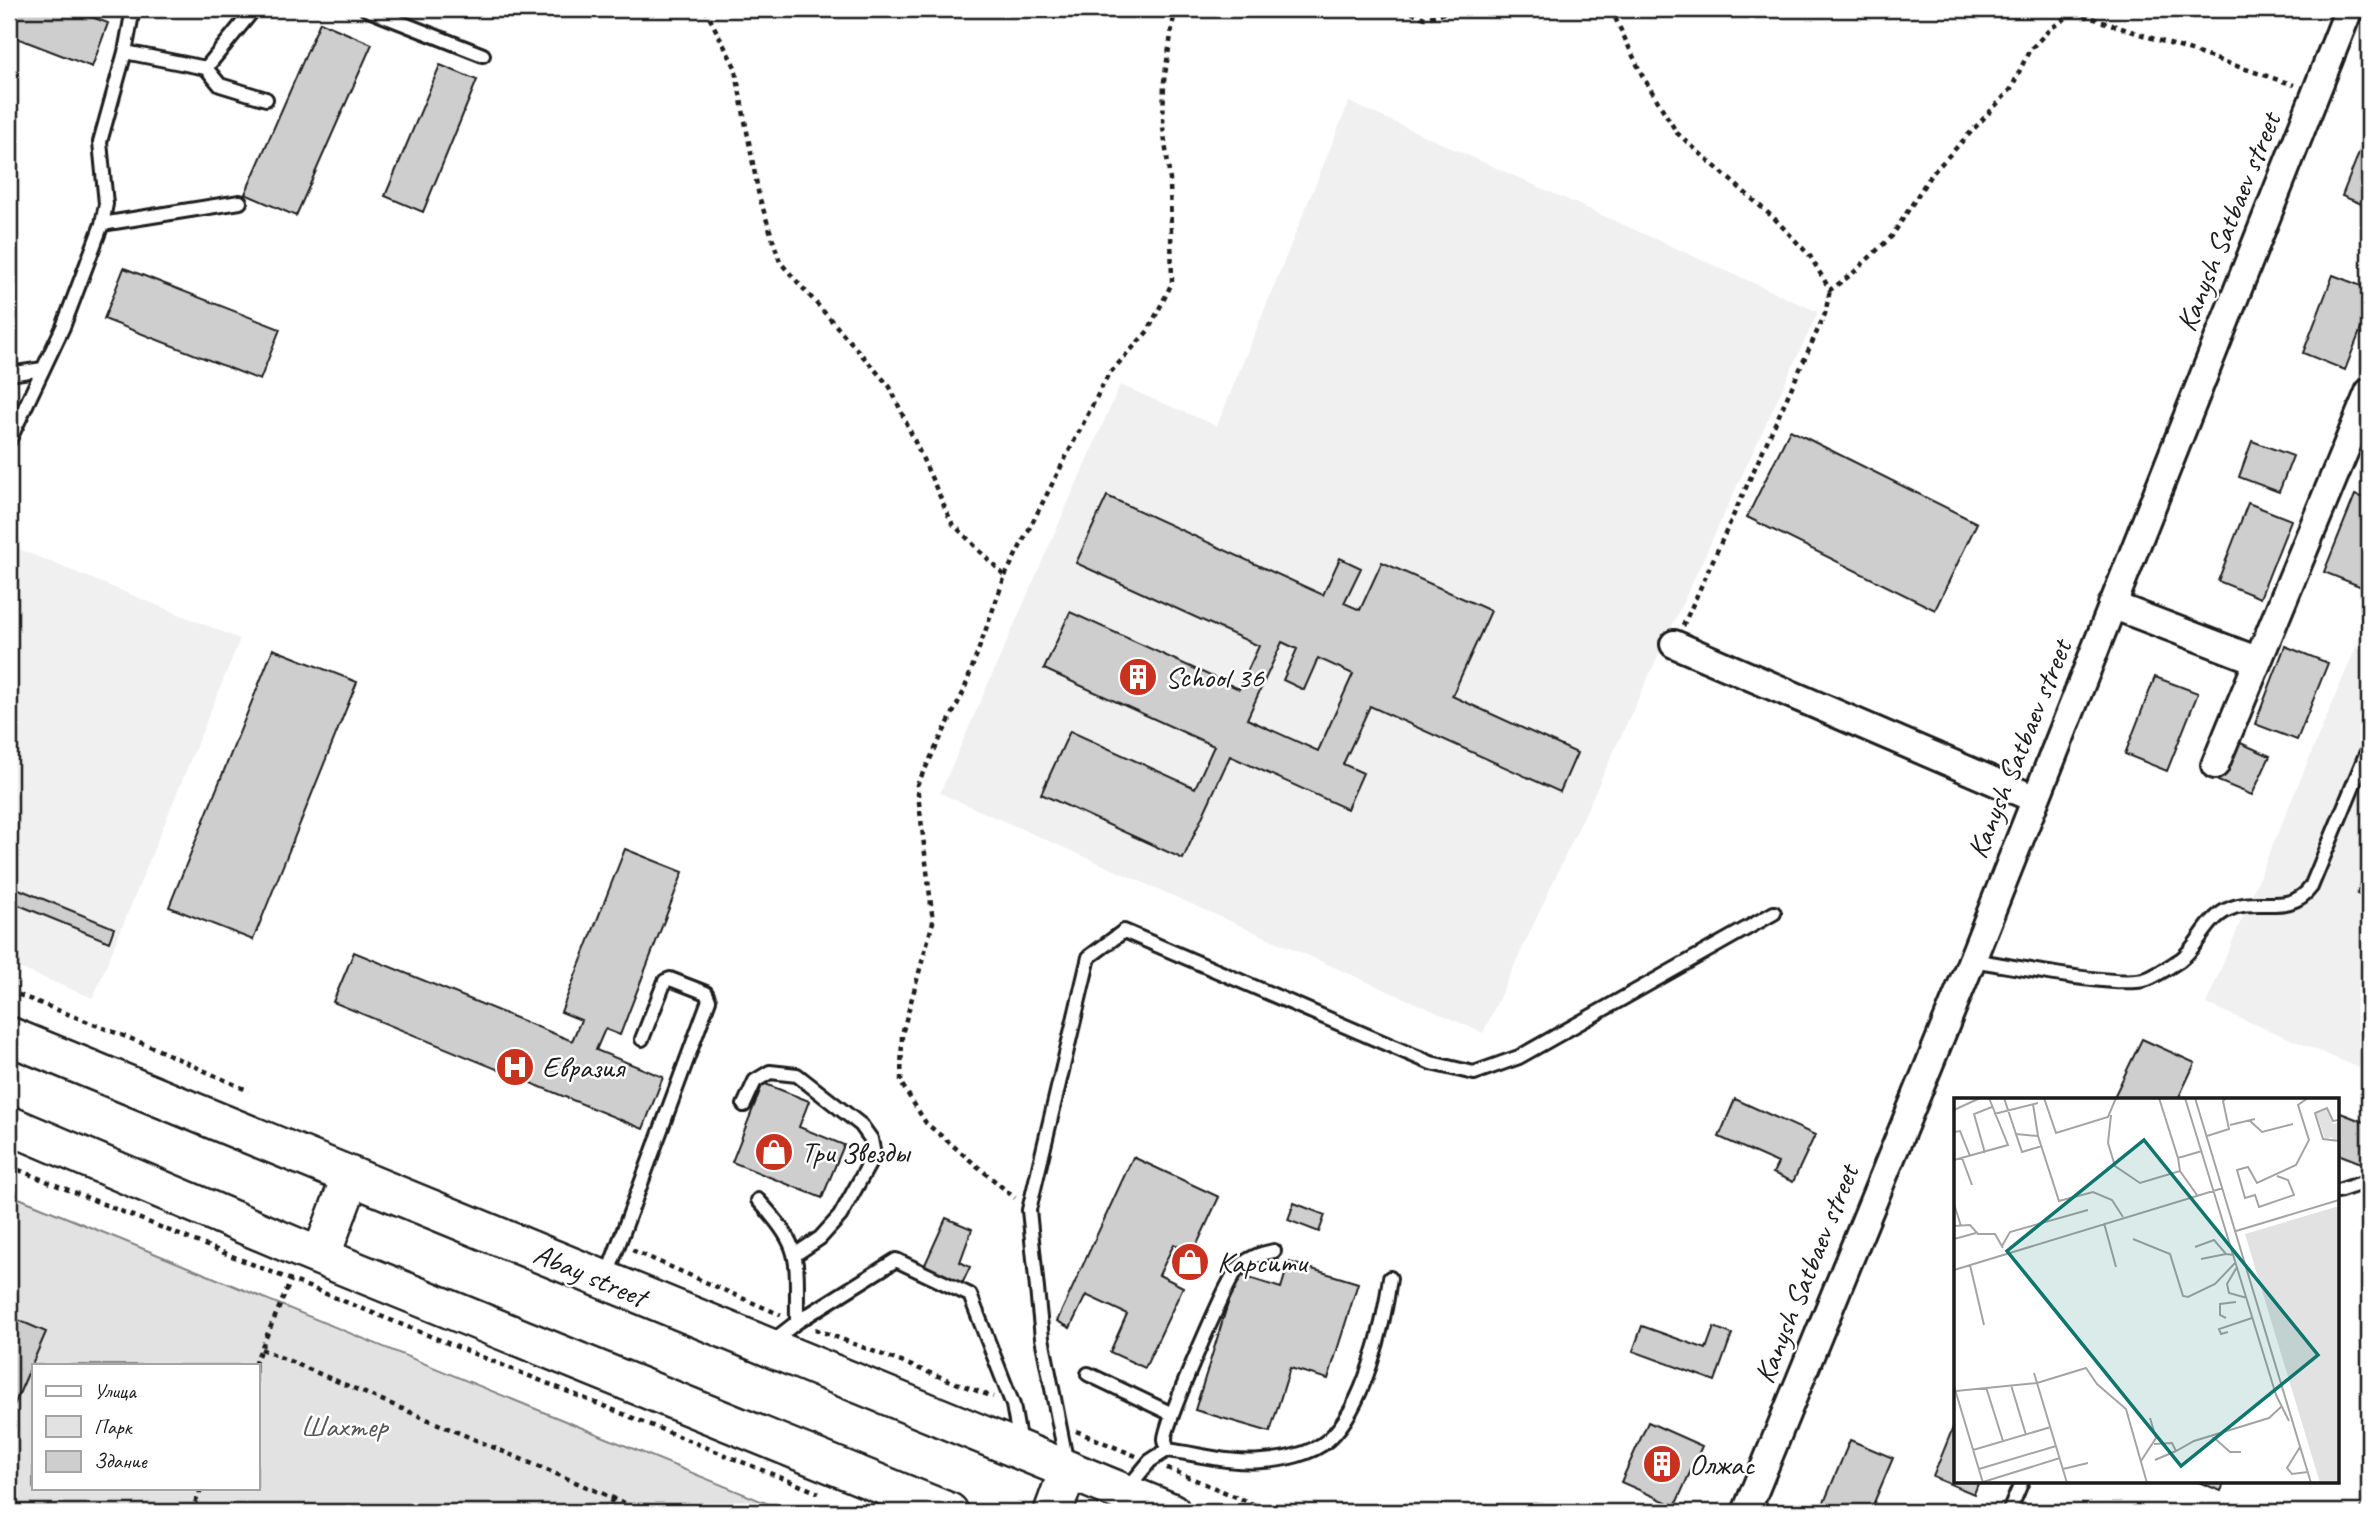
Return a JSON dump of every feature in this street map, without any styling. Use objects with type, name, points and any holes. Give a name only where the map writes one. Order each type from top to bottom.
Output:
[{"type":"main road","name":"Abay street","points":[[9,1036],[1171,1512]]},
{"type":"main road","points":[[9,1125],[321,1256],[949,1512]]},
{"type":"main road","points":[[321,1256],[351,1176]]},
{"type":"main road","points":[[1053,1512],[1068,1471]]},
{"type":"street","name":"Kanysh Satbaev street","points":[[1746,1512],[1972,960],[2349,9]]},
{"type":"street","points":[[2214,765],[2369,392]]},
{"type":"street","points":[[2112,604],[2256,660]]},
{"type":"street","points":[[1674,644],[2035,799]]},
{"type":"lane","points":[[9,441],[63,327],[102,224],[106,204],[100,142],[134,9]]},
{"type":"lane","points":[[206,68],[254,9]]},
{"type":"lane","points":[[366,9],[483,55]]},
{"type":"lane","points":[[125,52],[206,68],[220,85],[266,99]]},
{"type":"lane","points":[[102,224],[240,202]]},
{"type":"lane","points":[[9,374],[43,369]]},
{"type":"lane","points":[[1972,960],[2119,982],[2146,979],[2182,958],[2212,921],[2225,910],[2240,905],[2286,905],[2304,897],[2311,887],[2369,747]]},
{"type":"lane","points":[[1068,1471],[1056,1423],[1042,1338],[1029,1210],[1089,957],[1124,931],[1431,1063],[1474,1073],[1519,1057],[1774,914]]},
{"type":"lane","points":[[604,1282],[709,1000],[706,993],[670,979],[665,981],[642,1039]]},
{"type":"lane","points":[[744,1105],[755,1081],[770,1072],[797,1075],[861,1125],[871,1139],[874,1156],[840,1216],[820,1238],[796,1254]]},
{"type":"lane","points":[[2340,1190],[2359,1184],[2369,1188]]},
{"type":"lane","points":[[758,1200],[790,1237],[796,1254],[797,1322]]},
{"type":"lane","points":[[1167,1450],[1165,1440],[1172,1414],[1218,1304],[1236,1271],[1252,1256],[1274,1251]]},
{"type":"lane","points":[[765,1347],[797,1322],[896,1260],[970,1295],[1013,1405],[1021,1451]]},
{"type":"lane","points":[[1123,1493],[1150,1461],[1167,1450],[1228,1461],[1263,1461],[1297,1455],[1327,1442],[1343,1421],[1363,1382],[1387,1300],[1390,1278]]},
{"type":"lane","points":[[1088,1374],[1172,1414]]},
{"type":"lane","points":[[2009,1512],[2022,1482]]},
{"type":"path","points":[[705,9],[735,67],[759,196],[780,262],[890,387],[952,523],[1005,576]]},
{"type":"path","points":[[1029,1210],[926,1123],[901,1083],[902,1034],[933,922],[917,785],[963,692],[1005,576],[1108,375],[1148,331],[1172,283],[1170,180],[1163,127],[1164,81],[1175,9]]},
{"type":"path","points":[[1402,9],[1425,18],[1459,9]]},
{"type":"path","points":[[1611,9],[1642,75],[1677,133],[1776,219],[1810,256],[1830,290]]},
{"type":"path","points":[[2064,9],[2315,92]]},
{"type":"path","points":[[1674,644],[1825,314],[1830,290],[1852,274],[1892,236],[1930,176],[2011,89],[2029,51],[2050,29],[2074,12]]},
{"type":"path","points":[[9,992],[152,1047],[249,1091]]},
{"type":"path","points":[[9,1166],[828,1497]]},
{"type":"path","points":[[618,1244],[797,1322],[1013,1405]]},
{"type":"path","points":[[254,1364],[291,1280]]},
{"type":"path","points":[[261,1349],[646,1512]]},
{"type":"path","points":[[1056,1423],[1272,1512]]},
{"type":"path","points":[[191,1512],[201,1490]]},
{"type":"path","points":[[606,1512],[612,1498]]},
{"type":"shaded area","points":[[1349,102],[1818,312],[1483,1033],[940,793],[1120,385],[1217,426]]},
{"type":"shaded area","points":[[9,545],[240,639],[93,998],[9,964]]},
{"type":"shaded area","points":[[2369,616],[2369,1072],[2206,1004]]},
{"type":"green space","name":"Шахтер","points":[[9,1194],[788,1512],[9,1512]]},
{"type":"building","points":[[9,9],[70,9],[108,23],[92,67],[9,35]]},
{"type":"building","points":[[320,22],[372,44],[296,216],[245,194]]},
{"type":"building","points":[[440,65],[477,80],[423,212],[385,196]]},
{"type":"building","points":[[2369,127],[2369,207],[2342,196]]},
{"type":"building","points":[[124,268],[280,329],[260,380],[104,319]]},
{"type":"building","points":[[2333,275],[2369,289],[2369,308],[2345,370],[2303,353]]},
{"type":"building","points":[[1790,430],[1977,523],[1935,610],[1747,517]]},
{"type":"building","points":[[2252,441],[2293,456],[2279,492],[2239,477]]},
{"type":"building","points":[[2355,495],[2369,500],[2367,589],[2324,572]]},
{"type":"building","name":"School 36","points":[[1107,496],[1323,595],[1340,558],[1361,568],[1344,603],[1360,610],[1382,562],[1491,611],[1452,696],[1577,753],[1560,792],[1370,706],[1343,764],[1363,773],[1347,809],[1230,756],[1183,859],[1041,794],[1070,731],[1195,788],[1214,746],[1044,669],[1070,612],[1239,689],[1259,646],[1076,563]],"holes":[[[1282,642],[1297,649],[1283,680],[1304,690],[1318,658],[1353,674],[1318,751],[1247,719]]]},
{"type":"building","points":[[2248,503],[2291,520],[2260,598],[2218,581]]},
{"type":"building","points":[[2285,646],[2328,663],[2297,740],[2255,724]]},
{"type":"building","points":[[273,649],[357,682],[253,940],[169,907]]},
{"type":"building","points":[[2155,677],[2198,693],[2167,771],[2125,754]]},
{"type":"building","points":[[2236,741],[2270,756],[2252,795],[2218,781]]},
{"type":"building","points":[[625,849],[683,872],[620,1035],[605,1029],[596,1050],[663,1077],[643,1129],[333,1002],[354,952],[572,1041],[581,1020],[561,1012]]},
{"type":"building","points":[[2369,863],[2369,899],[2357,894]]},
{"type":"building","points":[[9,885],[114,928],[109,942],[9,901]]},
{"type":"building","points":[[2142,1039],[2195,1063],[2178,1098],[2113,1098]]},
{"type":"building","points":[[763,1083],[809,1101],[799,1127],[844,1145],[822,1198],[732,1162]]},
{"type":"building","points":[[1735,1099],[1815,1135],[1793,1182],[1773,1173],[1778,1163],[1719,1137]]},
{"type":"building","points":[[2340,1113],[2369,1124],[2369,1166],[2340,1155]]},
{"type":"building","points":[[1133,1157],[1219,1197],[1193,1253],[1174,1244],[1159,1275],[1183,1287],[1145,1368],[1110,1352],[1127,1314],[1086,1295],[1070,1328],[1057,1321]]},
{"type":"building","points":[[1294,1203],[1325,1215],[1319,1232],[1288,1220]]},
{"type":"building","points":[[946,1218],[972,1229],[960,1262],[970,1267],[961,1286],[923,1269]]},
{"type":"building","points":[[1289,1262],[1358,1283],[1328,1379],[1290,1368],[1270,1432],[1195,1410],[1237,1274],[1281,1288]]},
{"type":"building","points":[[9,1316],[46,1332],[9,1417]]},
{"type":"building","points":[[1642,1326],[1706,1349],[1714,1327],[1732,1334],[1715,1381],[1633,1351]]},
{"type":"building","name":"Олжас","points":[[1648,1422],[1702,1446],[1675,1506],[1621,1482]]},
{"type":"building","points":[[1954,1425],[1954,1482],[1979,1482],[1974,1494],[1933,1477]]},
{"type":"building","points":[[1850,1440],[1893,1458],[1870,1512],[1820,1512]]},
{"type":"building","points":[[2198,1482],[2225,1482],[2221,1491]]},
{"type":"building","points":[[2369,1497],[2369,1512],[2357,1512]]},
{"type":"place","name":"School 36","points":[[1138,677]]},
{"type":"place","name":"Евразия","points":[[515,1067]]},
{"type":"place","name":"Три Звезды","points":[[774,1152]]},
{"type":"place","name":"Карсити","points":[[1190,1262]]},
{"type":"place","name":"Олжас","points":[[1662,1464]]}]
